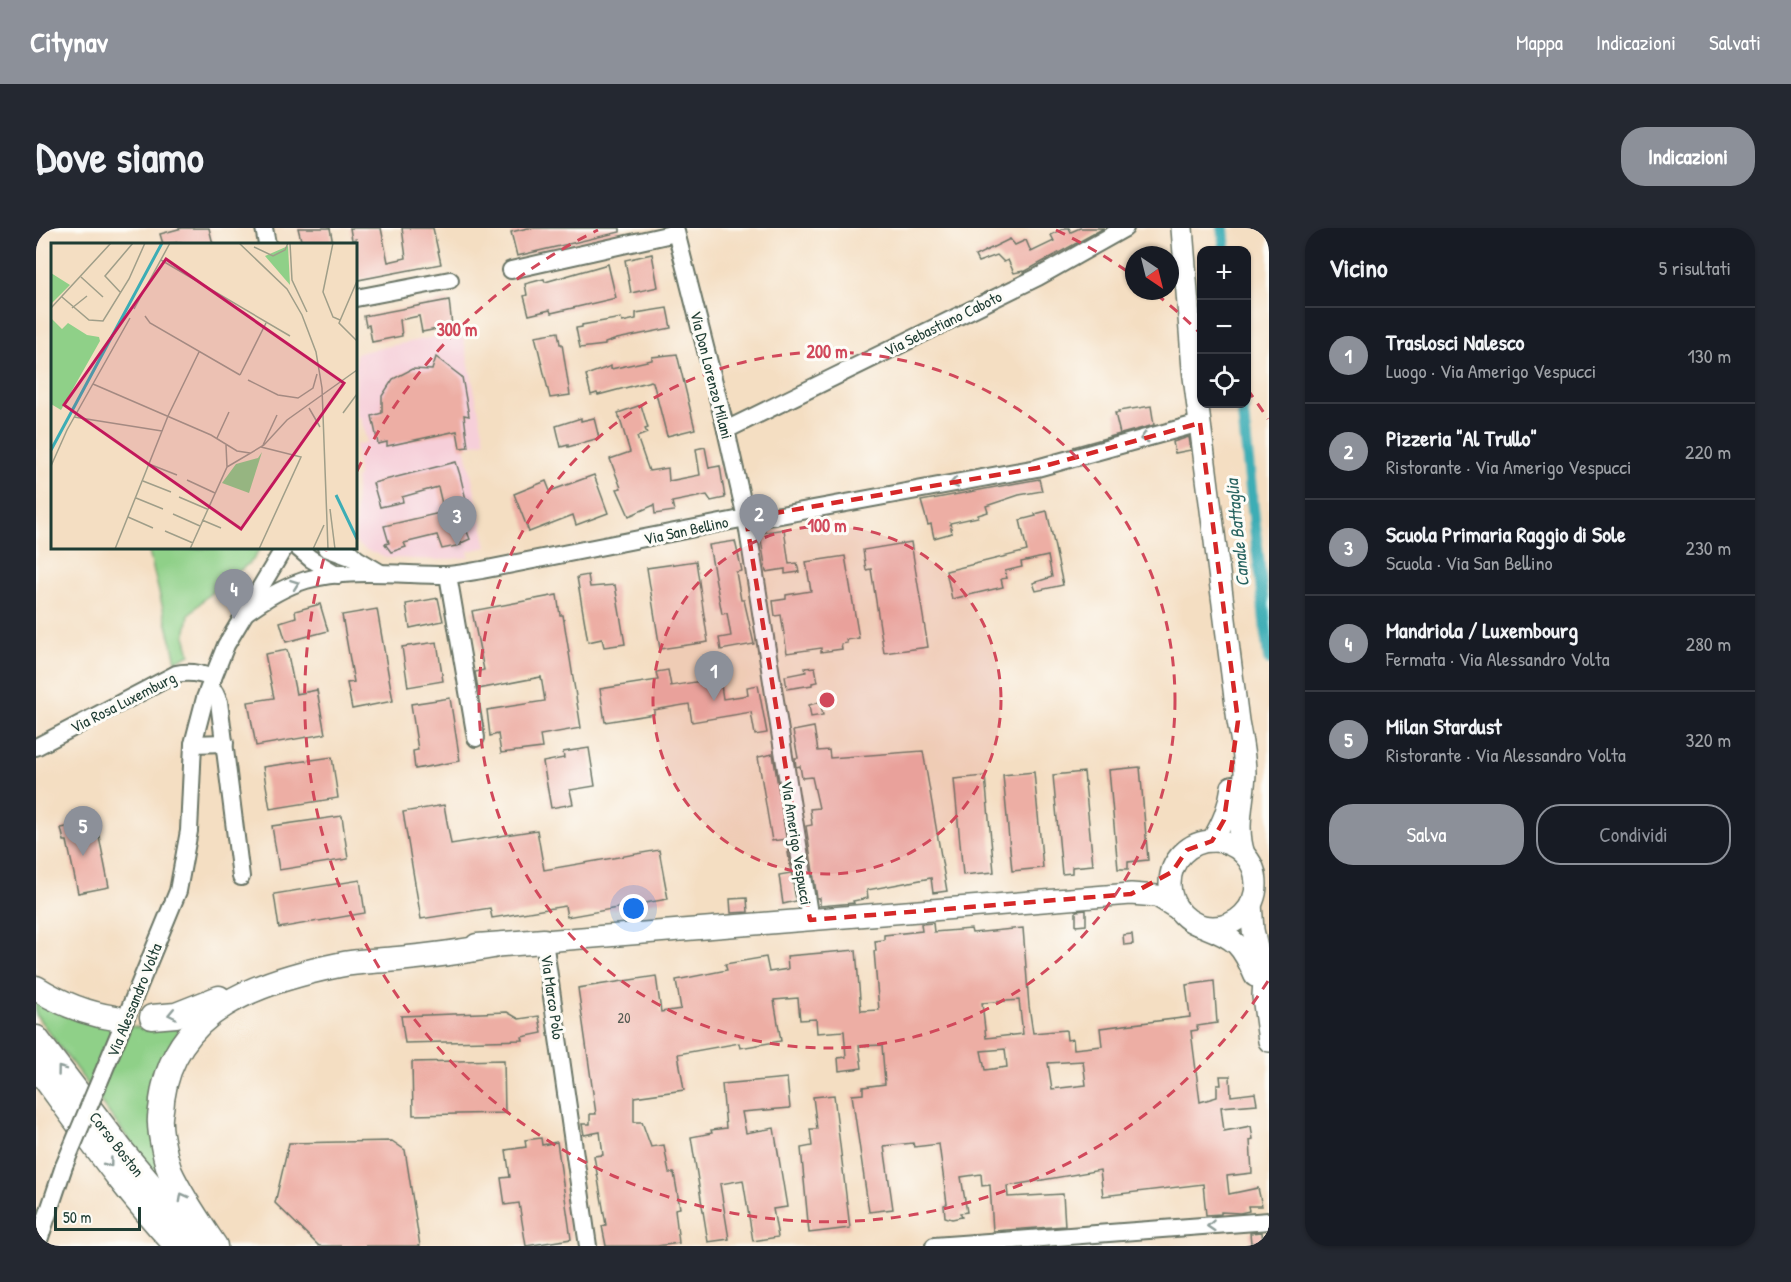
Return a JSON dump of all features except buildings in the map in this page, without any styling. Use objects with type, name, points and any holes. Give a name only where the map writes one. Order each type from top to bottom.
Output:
[{"type":"highway","points":[[153,1017],[176,1015],[295,966],[343,956],[447,946],[493,946],[544,941]]},
{"type":"highway","points":[[215,1246],[169,1170],[159,1123],[165,1082],[172,1060],[199,1023],[218,1008],[263,986],[300,974],[342,964],[450,955],[493,946]]},
{"type":"highway","points":[[36,988],[53,999],[96,1015],[115,1018]]},
{"type":"highway","name":"Corso Boston","points":[[36,1038],[122,1151],[171,1211],[204,1246]]},
{"type":"highway","name":"Corso Boston","points":[[36,1066],[111,1167],[177,1246]]},
{"type":"main road","points":[[1182,228],[1193,369],[1238,721],[1244,752],[1245,772],[1239,839],[1244,854]]},
{"type":"main road","points":[[1212,841],[1224,820],[1229,805],[1238,721]]},
{"type":"main road","points":[[1202,926],[1216,927],[1230,924],[1242,916],[1251,904],[1256,891],[1256,878],[1252,865],[1244,854],[1224,842],[1198,843],[1187,850],[1177,860],[1172,872],[1171,891],[1178,909],[1188,920],[1235,941],[1251,966],[1263,996]]},
{"type":"main road","name":"Via Amerigo Vespucci","points":[[1131,894],[1156,884],[1172,872]]},
{"type":"main road","name":"Via Amerigo Vespucci","points":[[810,920],[1131,894],[1157,896],[1178,909]]},
{"type":"main road","points":[[1251,904],[1253,930],[1264,980],[1263,996],[1269,1041]]},
{"type":"main road","name":"Via Marco Polo","points":[[544,941],[810,920]]},
{"type":"street","points":[[264,228],[267,243]]},
{"type":"street","name":"Via Sebastiano Caboto","points":[[726,430],[1038,277],[1125,228]]},
{"type":"street","name":"Via Don Lorenzo Milani","points":[[511,270],[676,230],[746,518]]},
{"type":"street","points":[[357,298],[450,280]]},
{"type":"street","name":"Via San Bellino","points":[[245,613],[266,597],[308,579],[379,572],[448,575],[504,566],[746,518],[786,514],[1037,468],[1200,423]]},
{"type":"street","name":"Via Amerigo Vespucci","points":[[746,518],[810,920]]},
{"type":"street","points":[[245,613],[283,549]]},
{"type":"street","points":[[299,549],[338,575]]},
{"type":"street","name":"Via San Bellino","points":[[331,549],[351,553],[379,572]]},
{"type":"street","points":[[448,575],[476,738]]},
{"type":"street","name":"Via Alessandro Volta","points":[[37,1246],[64,1166],[178,891],[189,831],[193,744],[199,718],[226,645],[245,613]]},
{"type":"street","name":"Via Rosa Luxemburg","points":[[36,747],[176,674],[188,672],[204,674],[211,683]]},
{"type":"street","points":[[211,683],[219,702],[241,877]]},
{"type":"street","points":[[193,744],[225,743]]},
{"type":"street","name":"Via Marco Polo","points":[[544,941],[588,1246]]},
{"type":"street","points":[[934,1246],[1269,1221]]},
{"type":"highlighted area","points":[[1200,423],[1238,721],[1224,820],[1212,841],[1187,850],[1172,872],[1131,894],[810,920],[746,518],[1037,468]]},
{"type":"shaded area","points":[[462,331],[485,441],[465,446],[487,547],[468,551],[469,557],[439,560],[388,558],[366,550],[357,544],[357,445],[367,442],[360,417],[357,417],[357,353]]},
{"type":"green space","points":[[148,549],[259,549],[253,560],[206,597],[189,615],[185,636],[190,654],[176,661]]},
{"type":"green space","points":[[36,995],[99,1022],[143,1028],[176,1018],[191,1025],[176,1045],[164,1171],[157,1174],[132,1144],[36,1015]]},
{"type":"waterway","name":"Canale Battaglia","points":[[1223,228],[1225,246]]},
{"type":"waterway","name":"Canale Battaglia","points":[[1242,408],[1269,659]]},
{"type":"place","name":"Pizzeria \"Al Trullo\"","points":[[759,544]]},
{"type":"place","name":"Scuola Primaria Raggio di Sole","points":[[457,546]]},
{"type":"place","name":"Mandriola / Luxembourg","points":[[234,619]]},
{"type":"place","name":"Traslosci Nalesco","points":[[714,701]]},
{"type":"place","name":"Milan Stardust","points":[[83,856]]}]
